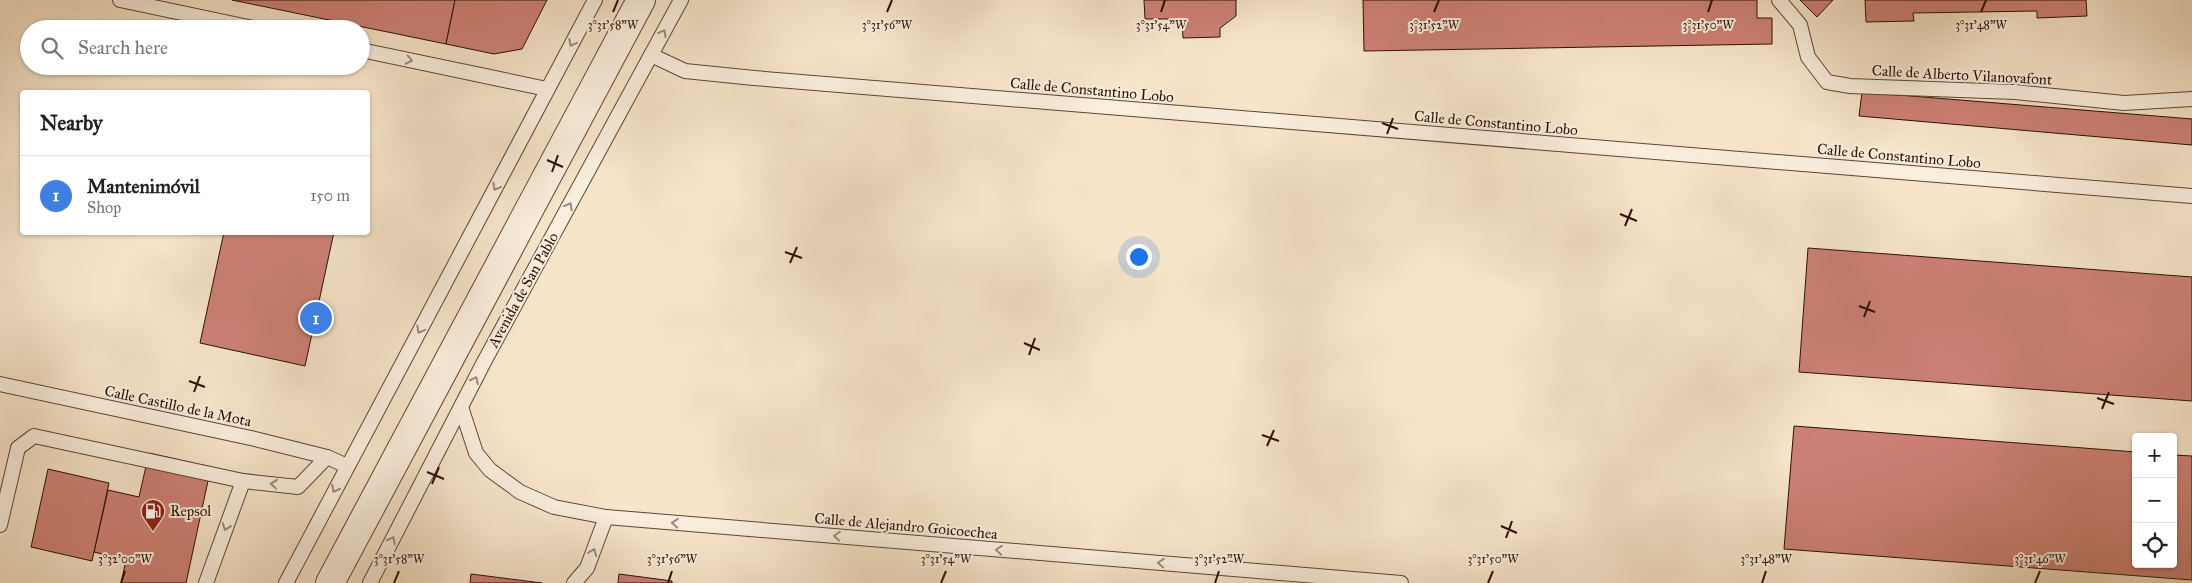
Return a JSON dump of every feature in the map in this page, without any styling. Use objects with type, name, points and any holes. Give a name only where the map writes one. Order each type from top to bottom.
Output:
[{"type":"street","name":"Avenida de San Pablo","points":[[330,583],[640,0]]},
{"type":"lane","points":[[120,0],[215,20]]},
{"type":"lane","points":[[286,583],[594,0]]},
{"type":"lane","name":"Avenida de San Pablo","points":[[370,583],[461,406],[681,0]]},
{"type":"lane","name":"Calle de Alberto Vilanovafont","points":[[1779,0],[1800,25],[1808,58],[1827,82],[1850,86],[2015,92],[2124,103],[2192,99]]},
{"type":"lane","points":[[370,52],[547,89]]},
{"type":"lane","name":"Calle de Constantino Lobo","points":[[651,55],[685,71],[754,78],[2192,196]]},
{"type":"lane","name":"Calle Castillo de la Mota","points":[[0,384],[327,457],[347,466]]},
{"type":"lane","name":"Calle de Alejandro Goicoechea","points":[[461,406],[476,453],[490,470],[520,492],[554,507],[606,517],[1402,583]]},
{"type":"lane","points":[[0,525],[18,448],[34,436],[243,481],[298,487],[327,457]]},
{"type":"lane","points":[[206,583],[243,481]]},
{"type":"lane","points":[[574,583],[587,568],[606,517]]},
{"type":"building","points":[[232,0],[455,0],[446,44],[370,28],[370,20],[329,20]]},
{"type":"building","points":[[455,0],[547,0],[522,49],[494,54],[446,44]]},
{"type":"building","points":[[1144,0],[1236,0],[1236,16],[1220,28],[1220,37],[1183,38],[1182,19],[1145,19]]},
{"type":"building","points":[[1363,0],[1757,0],[1757,18],[1772,18],[1772,44],[1364,51]]},
{"type":"building","points":[[1800,0],[1833,0],[1817,17]]},
{"type":"building","points":[[1865,0],[2086,0],[2087,16],[2037,18],[2037,11],[1913,13],[1914,21],[1866,22]]},
{"type":"building","points":[[1862,92],[2192,119],[2192,145],[1859,116]]},
{"type":"building","points":[[223,235],[333,235],[305,366],[200,343]]},
{"type":"building","points":[[1808,248],[2192,277],[2192,401],[1799,372]]},
{"type":"building","points":[[1794,426],[2132,452],[2132,568],[2177,568],[2177,455],[2192,456],[2192,580],[1784,549]]},
{"type":"building","points":[[149,453],[211,467],[186,583],[121,583],[126,560],[94,552],[108,490],[139,497]]},
{"type":"building","points":[[48,469],[109,483],[92,561],[31,547]]},
{"type":"building","points":[[471,574],[542,583],[470,583]]},
{"type":"building","points":[[619,574],[672,581],[672,583],[618,583]]},
{"type":"place","name":"Mantenimóvil","points":[[316,318]]},
{"type":"place","name":"Repsol","points":[[153,532]]}]
